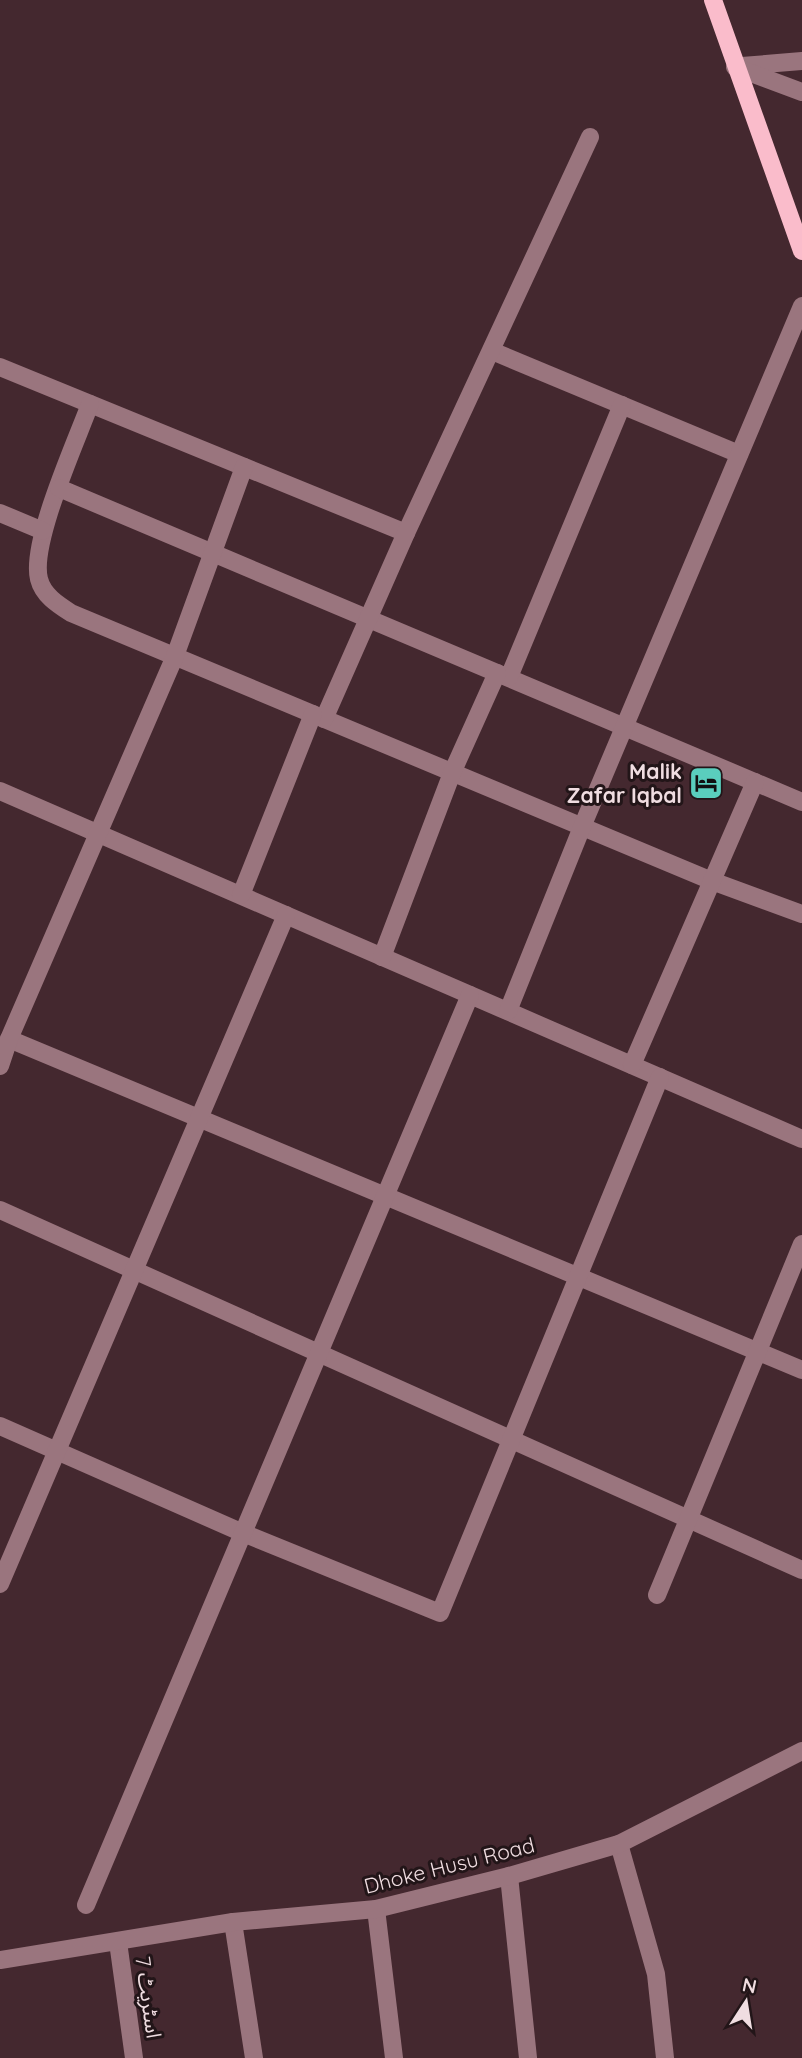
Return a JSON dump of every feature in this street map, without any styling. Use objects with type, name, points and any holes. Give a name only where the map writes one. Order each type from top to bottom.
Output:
[{"type":"main road","points":[[713,0],[802,251]]},
{"type":"street","points":[[735,67],[802,61]]},
{"type":"street","points":[[735,67],[802,92]]},
{"type":"street","points":[[241,895],[318,717],[368,618],[590,138]]},
{"type":"street","points":[[508,1011],[624,726],[802,306]]},
{"type":"street","points":[[492,351],[739,454]]},
{"type":"street","points":[[0,367],[406,533]]},
{"type":"street","points":[[90,404],[43,531],[37,557],[39,580],[50,600],[71,613],[452,773],[712,881],[802,914]]},
{"type":"street","points":[[382,957],[452,773],[503,675],[622,405]]},
{"type":"street","points":[[0,1066],[9,1039],[175,656],[244,467]]},
{"type":"street","points":[[59,488],[802,802]]},
{"type":"street","points":[[0,513],[43,531]]},
{"type":"street","points":[[632,1065],[755,782]]},
{"type":"street","points":[[0,791],[802,1139]]},
{"type":"street","points":[[0,1584],[286,915]]},
{"type":"street","points":[[86,1905],[470,995]]},
{"type":"street","points":[[9,1039],[802,1370]]},
{"type":"street","points":[[0,1426],[243,1533],[440,1613],[660,1077]]},
{"type":"street","points":[[0,1210],[802,1570]]},
{"type":"street","points":[[657,1595],[802,1244]]},
{"type":"street","name":"Dhoke Husu Road","points":[[0,1960],[233,1922],[376,1909],[509,1876],[619,1844],[802,1751]]},
{"type":"street","points":[[619,1844],[656,1974],[665,2058]]},
{"type":"street","points":[[509,1876],[528,2058]]},
{"type":"street","points":[[376,1909],[394,2058]]},
{"type":"street","points":[[233,1922],[254,2058]]},
{"type":"street","name":"اسٹریٹ 7","points":[[118,1942],[134,2058]]},
{"type":"place","name":"Malik Zafar Iqbal","points":[[706,783]]}]
